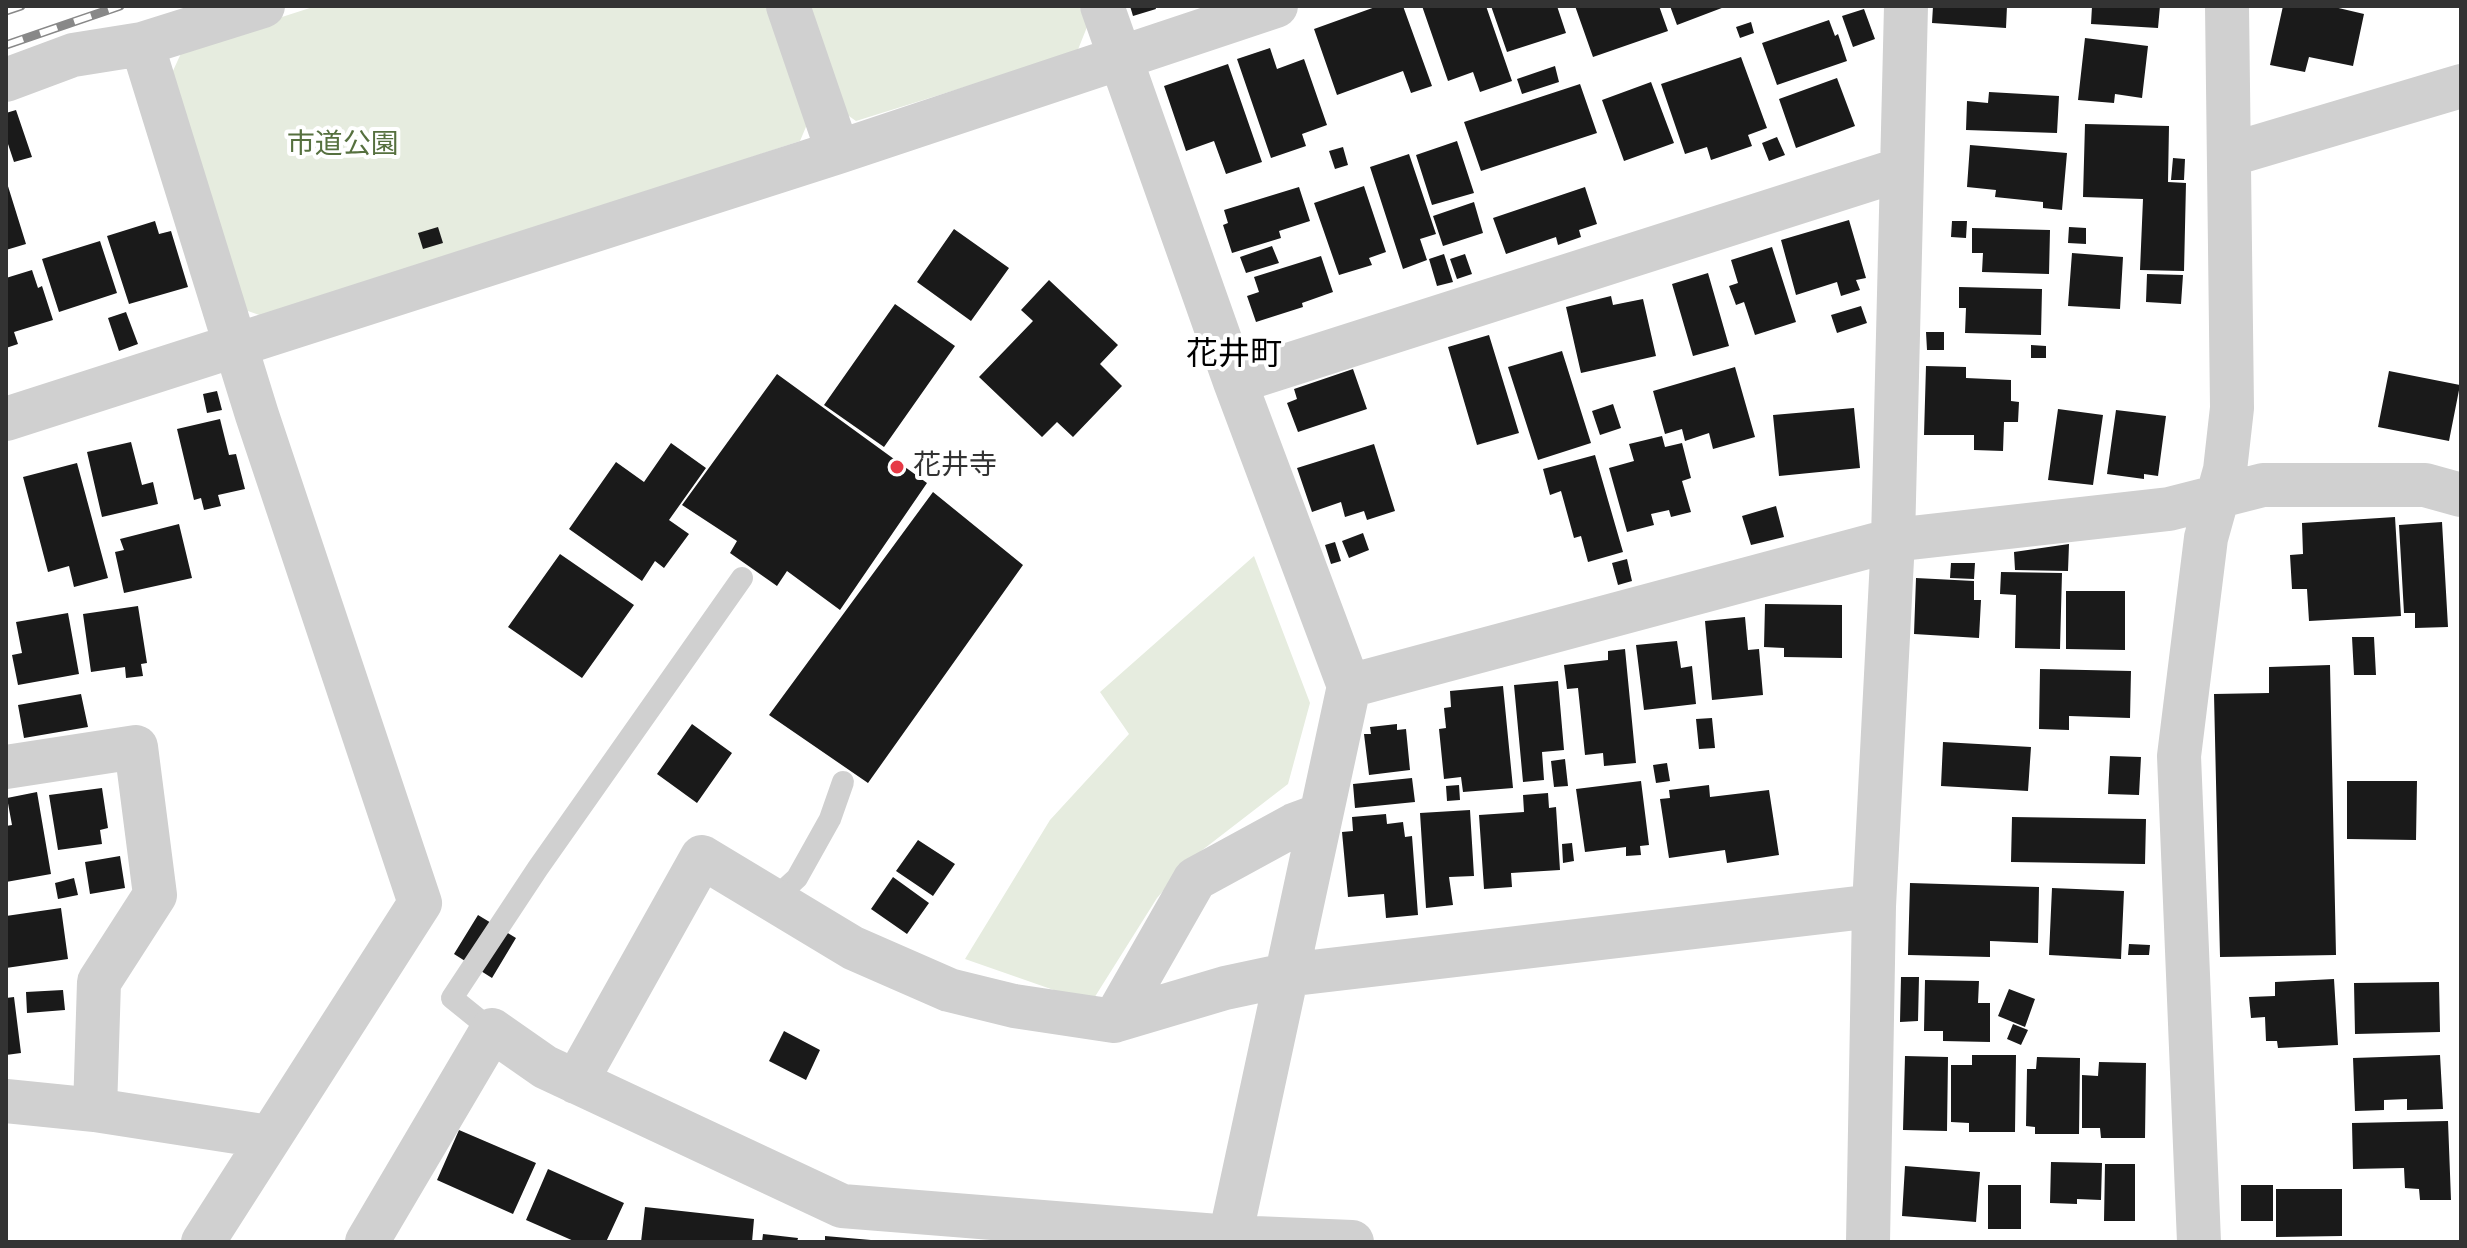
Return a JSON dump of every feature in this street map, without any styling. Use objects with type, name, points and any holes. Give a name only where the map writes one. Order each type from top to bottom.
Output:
[{"type":"street","points":[[6,80],[73,55],[142,44],[263,6]]},
{"type":"street","points":[[788,6],[838,152]]},
{"type":"street","points":[[1102,6],[1235,382],[1349,686],[1229,1240]]},
{"type":"street","points":[[6,419],[838,152],[1276,6]]},
{"type":"street","points":[[1868,1242],[1874,906],[1893,540],[1906,6]]},
{"type":"street","points":[[2199,1242],[2179,756],[2206,538],[2225,470],[2232,408],[2227,6]]},
{"type":"street","points":[[142,44],[236,347],[420,903],[203,1242]]},
{"type":"street","points":[[2229,155],[2461,86]]},
{"type":"street","points":[[1235,382],[1902,169]]},
{"type":"street","points":[[1349,686],[1893,540],[2169,509],[2263,485],[2425,485],[2461,495]]},
{"type":"street","points":[[6,767],[136,747],[155,895],[99,982],[95,1110]]},
{"type":"street","points":[[1114,1021],[1195,879],[1294,825],[1321,815]]},
{"type":"street","points":[[576,1082],[702,857],[853,948],[949,990],[1014,1006],[1114,1021],[1225,988],[1286,975],[1874,906]]},
{"type":"street","points":[[367,1242],[492,1030],[545,1067],[842,1206],[1229,1240],[1352,1242]]},
{"type":"street","points":[[6,1101],[95,1110],[269,1137]]},
{"type":"lane","points":[[494,1032],[452,998],[538,868],[742,578]]},
{"type":"lane","points":[[773,900],[797,878],[830,819],[843,782]]},
{"type":"green space","name":"市道公園","points":[[316,6],[774,6],[811,115],[800,141],[268,318],[245,310],[172,73],[183,49]]},
{"type":"green space","points":[[803,6],[1079,6],[1087,27],[1077,52],[856,121],[836,107]]},
{"type":"green space","points":[[1254,556],[1310,703],[1288,784],[1192,858],[1157,898],[1091,1003],[965,959],[1050,820],[1129,734],[1100,692]]},
{"type":"building","points":[[1130,6],[1155,6],[1156,9],[1133,16]]},
{"type":"building","points":[[1378,6],[1403,6],[1432,86],[1411,93],[1403,71],[1337,95],[1314,29]]},
{"type":"building","points":[[1422,6],[1486,6],[1512,81],[1480,92],[1473,72],[1448,81]]},
{"type":"building","points":[[1491,6],[1557,6],[1566,33],[1507,52]]},
{"type":"building","points":[[1575,6],[1659,6],[1668,31],[1593,57]]},
{"type":"building","points":[[1670,6],[1727,6],[1677,25]]},
{"type":"building","points":[[1933,6],[2007,6],[2006,28],[1932,23]]},
{"type":"building","points":[[2092,6],[2160,6],[2158,28],[2091,24]]},
{"type":"building","points":[[2283,6],[2330,6],[2364,14],[2353,66],[2309,57],[2305,72],[2270,65]]},
{"type":"building","points":[[1864,9],[1875,39],[1853,47],[1842,16]]},
{"type":"building","points":[[1829,20],[1835,36],[1838,34],[1847,61],[1777,85],[1762,43]]},
{"type":"building","points":[[1751,22],[1754,33],[1740,38],[1736,27]]},
{"type":"building","points":[[2085,38],[2148,46],[2142,98],[2115,94],[2114,103],[2078,100]]},
{"type":"building","points":[[1270,48],[1277,69],[1304,59],[1327,125],[1302,134],[1306,146],[1271,158],[1237,59]]},
{"type":"building","points":[[1741,57],[1767,128],[1748,135],[1752,146],[1711,160],[1707,147],[1685,154],[1661,84]]},
{"type":"building","points":[[1228,64],[1262,162],[1226,174],[1214,141],[1186,151],[1164,86]]},
{"type":"building","points":[[1555,66],[1559,82],[1522,94],[1517,79]]},
{"type":"building","points":[[1837,78],[1855,126],[1796,148],[1779,99]]},
{"type":"building","points":[[1651,82],[1674,143],[1624,161],[1602,100]]},
{"type":"building","points":[[1580,84],[1597,133],[1481,171],[1464,122]]},
{"type":"building","points":[[1989,92],[2059,96],[2057,133],[1966,130],[1967,101],[1988,103]]},
{"type":"building","points":[[16,110],[32,157],[14,162],[6,138],[6,113]]},
{"type":"building","points":[[2085,124],[2169,126],[2168,182],[2186,183],[2184,271],[2140,270],[2143,199],[2083,197]]},
{"type":"building","points":[[1777,137],[1785,155],[1769,161],[1762,143]]},
{"type":"building","points":[[1457,141],[1474,193],[1432,205],[1416,155]]},
{"type":"building","points":[[1970,145],[2067,153],[2062,210],[2043,208],[2043,202],[1995,197],[1996,190],[1967,187]]},
{"type":"building","points":[[1343,147],[1348,165],[1335,169],[1329,151]]},
{"type":"building","points":[[1409,154],[1436,234],[1420,239],[1427,260],[1403,269],[1370,167]]},
{"type":"building","points":[[2173,158],[2185,159],[2184,180],[2171,180]]},
{"type":"building","points":[[6,184],[26,244],[6,250]]},
{"type":"building","points":[[1364,186],[1386,252],[1369,258],[1372,265],[1339,275],[1314,203]]},
{"type":"building","points":[[1299,187],[1310,221],[1279,231],[1281,238],[1232,253],[1223,225],[1228,223],[1224,210]]},
{"type":"building","points":[[1585,187],[1597,224],[1579,230],[1581,237],[1558,245],[1556,237],[1506,254],[1493,218]]},
{"type":"building","points":[[1474,202],[1483,233],[1443,246],[1433,216]]},
{"type":"building","points":[[1849,220],[1866,278],[1856,280],[1860,290],[1841,296],[1837,282],[1796,295],[1781,240]]},
{"type":"building","points":[[155,221],[159,234],[171,231],[188,287],[129,304],[107,236]]},
{"type":"building","points":[[1952,221],[1967,221],[1966,238],[1951,237]]},
{"type":"building","points":[[438,227],[443,243],[423,249],[418,233]]},
{"type":"building","points":[[2069,227],[2086,228],[2086,244],[2068,243]]},
{"type":"building","points":[[1972,228],[2050,230],[2049,274],[1982,272],[1983,253],[1972,253]]},
{"type":"building","points":[[954,229],[1009,268],[971,321],[917,282]]},
{"type":"building","points":[[100,241],[117,293],[59,312],[42,259]]},
{"type":"building","points":[[1272,246],[1279,263],[1246,273],[1240,257]]},
{"type":"building","points":[[1772,247],[1796,322],[1755,335],[1744,302],[1736,305],[1729,286],[1738,283],[1731,260]]},
{"type":"building","points":[[2072,253],[2123,257],[2120,309],[2068,306]]},
{"type":"building","points":[[1444,254],[1453,282],[1437,286],[1429,259]]},
{"type":"building","points":[[1465,254],[1472,274],[1457,279],[1450,259]]},
{"type":"building","points":[[1321,256],[1333,292],[1302,303],[1303,307],[1256,322],[1247,296],[1259,292],[1254,277]]},
{"type":"building","points":[[32,270],[38,288],[42,286],[53,320],[14,332],[18,344],[6,348],[6,278]]},
{"type":"building","points":[[1708,273],[1729,346],[1693,356],[1672,284]]},
{"type":"building","points":[[2147,274],[2183,275],[2181,304],[2146,302]]},
{"type":"building","points":[[1049,280],[1118,345],[1100,364],[1122,386],[1073,437],[1057,422],[1042,437],[979,377],[1033,321],[1021,310]]},
{"type":"building","points":[[1959,287],[2042,289],[2041,335],[1965,333],[1966,308],[1959,308]]},
{"type":"building","points":[[1611,296],[1613,305],[1643,299],[1656,356],[1581,373],[1566,307]]},
{"type":"building","points":[[895,304],[955,346],[884,447],[824,405]]},
{"type":"building","points":[[1861,306],[1867,323],[1837,333],[1831,315]]},
{"type":"building","points":[[126,312],[138,344],[119,351],[108,318]]},
{"type":"building","points":[[1926,332],[1944,332],[1944,350],[1927,350]]},
{"type":"building","points":[[1489,335],[1519,433],[1477,445],[1448,347]]},
{"type":"building","points":[[2031,345],[2046,346],[2046,358],[2031,358]]},
{"type":"building","points":[[1562,351],[1591,443],[1538,460],[1508,367]]},
{"type":"building","points":[[1926,366],[1966,367],[1966,378],[2011,380],[2011,401],[2019,402],[2018,422],[2004,422],[2003,451],[1974,450],[1974,435],[1924,435]]},
{"type":"building","points":[[1735,367],[1755,437],[1713,449],[1709,433],[1685,441],[1682,429],[1665,434],[1653,391]]},
{"type":"building","points":[[1353,369],[1367,409],[1298,432],[1287,403],[1297,399],[1294,389]]},
{"type":"building","points":[[2389,371],[2460,385],[2449,441],[2378,427]]},
{"type":"building","points":[[777,374],[927,483],[840,610],[787,571],[777,586],[730,553],[737,541],[682,505]]},
{"type":"building","points":[[217,391],[222,410],[207,413],[203,394]]},
{"type":"building","points":[[1613,404],[1621,428],[1600,435],[1592,411]]},
{"type":"building","points":[[1854,408],[1860,468],[1779,476],[1773,415]]},
{"type":"building","points":[[2058,409],[2103,415],[2093,485],[2048,480]]},
{"type":"building","points":[[2116,410],[2166,416],[2158,476],[2144,474],[2144,479],[2107,474]]},
{"type":"building","points":[[220,419],[229,455],[236,454],[245,489],[218,495],[221,506],[204,510],[201,498],[194,500],[177,429]]},
{"type":"building","points":[[1662,436],[1665,447],[1682,443],[1691,478],[1682,481],[1691,512],[1671,517],[1669,510],[1651,514],[1654,525],[1627,532],[1609,468],[1634,461],[1629,444]]},
{"type":"building","points":[[131,442],[142,485],[153,482],[158,504],[102,517],[87,452]]},
{"type":"building","points":[[671,443],[706,468],[669,520],[689,534],[664,568],[655,561],[642,581],[569,529],[616,462],[644,482]]},
{"type":"building","points":[[1374,444],[1395,511],[1367,520],[1364,511],[1345,517],[1341,502],[1312,512],[1297,468]]},
{"type":"building","points":[[1595,455],[1623,552],[1588,562],[1581,536],[1574,538],[1561,491],[1550,495],[1543,469]]},
{"type":"building","points":[[77,463],[108,578],[74,587],[69,566],[48,572],[23,477]]},
{"type":"building","points":[[933,492],[1023,565],[868,783],[769,715]]},
{"type":"building","points":[[1776,506],[1784,537],[1751,545],[1742,516]]},
{"type":"building","points":[[2395,517],[2401,616],[2309,621],[2307,589],[2292,589],[2290,555],[2303,554],[2302,523]]},
{"type":"building","points":[[2442,522],[2448,627],[2415,628],[2415,613],[2404,613],[2399,525]]},
{"type":"building","points":[[179,524],[192,578],[124,593],[115,552],[124,550],[120,539]]},
{"type":"building","points":[[1363,533],[1369,550],[1349,558],[1342,541]]},
{"type":"building","points":[[1335,542],[1341,561],[1331,564],[1325,545]]},
{"type":"building","points":[[2069,544],[2068,571],[2015,570],[2014,552]]},
{"type":"building","points":[[560,554],[634,605],[582,678],[508,627]]},
{"type":"building","points":[[1627,559],[1632,581],[1618,585],[1612,563]]},
{"type":"building","points":[[1951,563],[1975,563],[1974,579],[1950,578]]},
{"type":"building","points":[[2001,572],[2062,573],[2060,649],[2015,648],[2016,595],[2000,594]]},
{"type":"building","points":[[1916,578],[1974,581],[1974,600],[1981,600],[1979,638],[1914,634]]},
{"type":"building","points":[[2066,591],[2125,591],[2125,650],[2066,649]]},
{"type":"building","points":[[1765,604],[1842,605],[1842,658],[1784,657],[1784,648],[1764,647]]},
{"type":"building","points":[[138,606],[147,663],[141,664],[143,676],[126,678],[125,667],[91,672],[83,614]]},
{"type":"building","points":[[68,613],[79,674],[18,685],[12,655],[22,653],[16,622]]},
{"type":"building","points":[[1745,617],[1748,650],[1759,649],[1763,695],[1712,700],[1705,621]]},
{"type":"building","points":[[2352,637],[2374,637],[2376,675],[2354,675]]},
{"type":"building","points":[[1677,641],[1681,668],[1692,666],[1696,704],[1644,710],[1636,645]]},
{"type":"building","points":[[1625,649],[1636,763],[1604,766],[1603,753],[1585,755],[1578,688],[1567,689],[1564,665],[1608,660],[1608,651]]},
{"type":"building","points":[[2330,665],[2336,955],[2220,957],[2214,694],[2269,693],[2269,667]]},
{"type":"building","points":[[2040,669],[2131,671],[2130,718],[2069,716],[2069,730],[2039,729]]},
{"type":"building","points":[[1558,681],[1564,750],[1542,752],[1544,780],[1523,782],[1514,685]]},
{"type":"building","points":[[1503,686],[1513,788],[1463,792],[1461,777],[1444,779],[1439,729],[1446,728],[1444,708],[1451,707],[1450,691]]},
{"type":"building","points":[[81,694],[88,727],[24,738],[18,705]]},
{"type":"building","points":[[1712,718],[1715,748],[1699,749],[1696,719]]},
{"type":"building","points":[[692,724],[732,753],[697,803],[657,774]]},
{"type":"building","points":[[1397,724],[1397,730],[1406,729],[1410,770],[1369,775],[1364,734],[1371,734],[1370,727]]},
{"type":"building","points":[[1943,742],[2031,747],[2028,791],[1941,786]]},
{"type":"building","points":[[2110,756],[2141,757],[2139,795],[2108,794]]},
{"type":"building","points":[[1565,759],[1568,786],[1554,787],[1551,761]]},
{"type":"building","points":[[1667,763],[1670,781],[1656,783],[1653,765]]},
{"type":"building","points":[[1412,778],[1415,802],[1355,808],[1353,784]]},
{"type":"building","points":[[1641,781],[1649,845],[1640,846],[1641,855],[1626,856],[1626,847],[1585,852],[1576,789]]},
{"type":"building","points":[[2347,781],[2417,781],[2416,840],[2347,839]]},
{"type":"building","points":[[1459,785],[1460,800],[1447,801],[1446,786]]},
{"type":"building","points":[[1709,785],[1710,797],[1769,790],[1779,855],[1727,863],[1725,850],[1669,858],[1660,799],[1670,798],[1669,790]]},
{"type":"building","points":[[102,788],[108,828],[100,830],[102,844],[58,850],[49,795]]},
{"type":"building","points":[[37,792],[51,874],[6,882],[6,826],[12,825],[7,798]]},
{"type":"building","points":[[1548,793],[1549,808],[1556,807],[1560,870],[1511,873],[1512,887],[1484,889],[1479,815],[1524,812],[1523,795]]},
{"type":"building","points":[[1470,810],[1474,876],[1449,877],[1453,905],[1426,908],[1420,813]]},
{"type":"building","points":[[1386,814],[1387,824],[1403,822],[1405,837],[1412,836],[1418,915],[1386,918],[1384,894],[1348,897],[1342,832],[1353,831],[1352,817]]},
{"type":"building","points":[[2012,817],[2146,819],[2145,864],[2011,862]]},
{"type":"building","points":[[918,840],[955,864],[933,896],[896,871]]},
{"type":"building","points":[[1572,843],[1574,861],[1563,863],[1562,844]]},
{"type":"building","points":[[120,856],[125,888],[90,894],[85,862]]},
{"type":"building","points":[[893,877],[929,903],[907,934],[871,909]]},
{"type":"building","points":[[74,878],[78,895],[58,899],[55,883]]},
{"type":"building","points":[[1910,883],[2039,887],[2038,943],[1990,941],[1990,957],[1908,955]]},
{"type":"building","points":[[2052,888],[2124,891],[2121,959],[2049,955]]},
{"type":"building","points":[[61,908],[68,959],[6,968],[6,916]]},
{"type":"building","points":[[478,915],[516,938],[492,978],[454,954]]},
{"type":"building","points":[[2129,944],[2150,945],[2149,955],[2128,955]]},
{"type":"building","points":[[1901,977],[1919,977],[1918,1021],[1900,1022]]},
{"type":"building","points":[[2334,979],[2338,1045],[2278,1048],[2277,1041],[2266,1041],[2265,1017],[2251,1018],[2249,997],[2275,996],[2275,982]]},
{"type":"building","points":[[1925,980],[1979,981],[1978,1003],[1990,1003],[1990,1042],[1943,1041],[1943,1031],[1924,1031]]},
{"type":"building","points":[[2439,982],[2440,1032],[2355,1034],[2354,983]]},
{"type":"building","points":[[2009,989],[2035,999],[2025,1027],[1998,1016]]},
{"type":"building","points":[[63,990],[65,1010],[27,1013],[26,992]]},
{"type":"building","points":[[14,997],[21,1053],[6,1055],[6,998]]},
{"type":"building","points":[[2013,1024],[2028,1030],[2021,1045],[2007,1039]]},
{"type":"building","points":[[784,1031],[820,1050],[806,1080],[769,1061]]},
{"type":"building","points":[[1972,1055],[2016,1055],[2015,1132],[1969,1132],[1969,1123],[1951,1122],[1951,1065],[1972,1065]]},
{"type":"building","points":[[2440,1055],[2443,1109],[2407,1110],[2407,1099],[2384,1100],[2384,1110],[2355,1111],[2353,1058]]},
{"type":"building","points":[[1905,1056],[1948,1057],[1947,1131],[1903,1130]]},
{"type":"building","points":[[2037,1057],[2080,1058],[2079,1134],[2035,1134],[2035,1127],[2026,1126],[2027,1069],[2036,1069]]},
{"type":"building","points":[[2099,1062],[2146,1063],[2145,1138],[2101,1138],[2100,1128],[2082,1128],[2082,1075],[2098,1076]]},
{"type":"building","points":[[2448,1121],[2451,1200],[2420,1200],[2419,1189],[2405,1188],[2404,1168],[2353,1169],[2352,1123]]},
{"type":"building","points":[[459,1130],[536,1163],[513,1214],[437,1180]]},
{"type":"building","points":[[2051,1162],[2102,1163],[2101,1200],[2077,1199],[2077,1204],[2050,1203]]},
{"type":"building","points":[[2105,1164],[2135,1164],[2135,1221],[2104,1221]]},
{"type":"building","points":[[1905,1166],[1980,1172],[1976,1222],[1902,1216]]},
{"type":"building","points":[[548,1169],[624,1203],[606,1242],[576,1242],[526,1220]]},
{"type":"building","points":[[1988,1185],[2021,1185],[2021,1229],[1988,1229]]},
{"type":"building","points":[[2241,1185],[2273,1185],[2273,1221],[2241,1221]]},
{"type":"building","points":[[2276,1189],[2342,1189],[2342,1236],[2276,1237]]},
{"type":"building","points":[[645,1207],[754,1219],[752,1242],[641,1242]]},
{"type":"building","points":[[763,1234],[798,1238],[797,1242],[762,1242]]},
{"type":"building","points":[[825,1236],[871,1240],[871,1242],[825,1242]]},
{"type":"railway","points":[[6,11],[21,6]]},
{"type":"railway","points":[[6,45],[120,6]]},
{"type":"place","name":"花井寺","points":[[897,467]]},
{"type":"district","name":"花井町","points":[[1234,356]]}]
